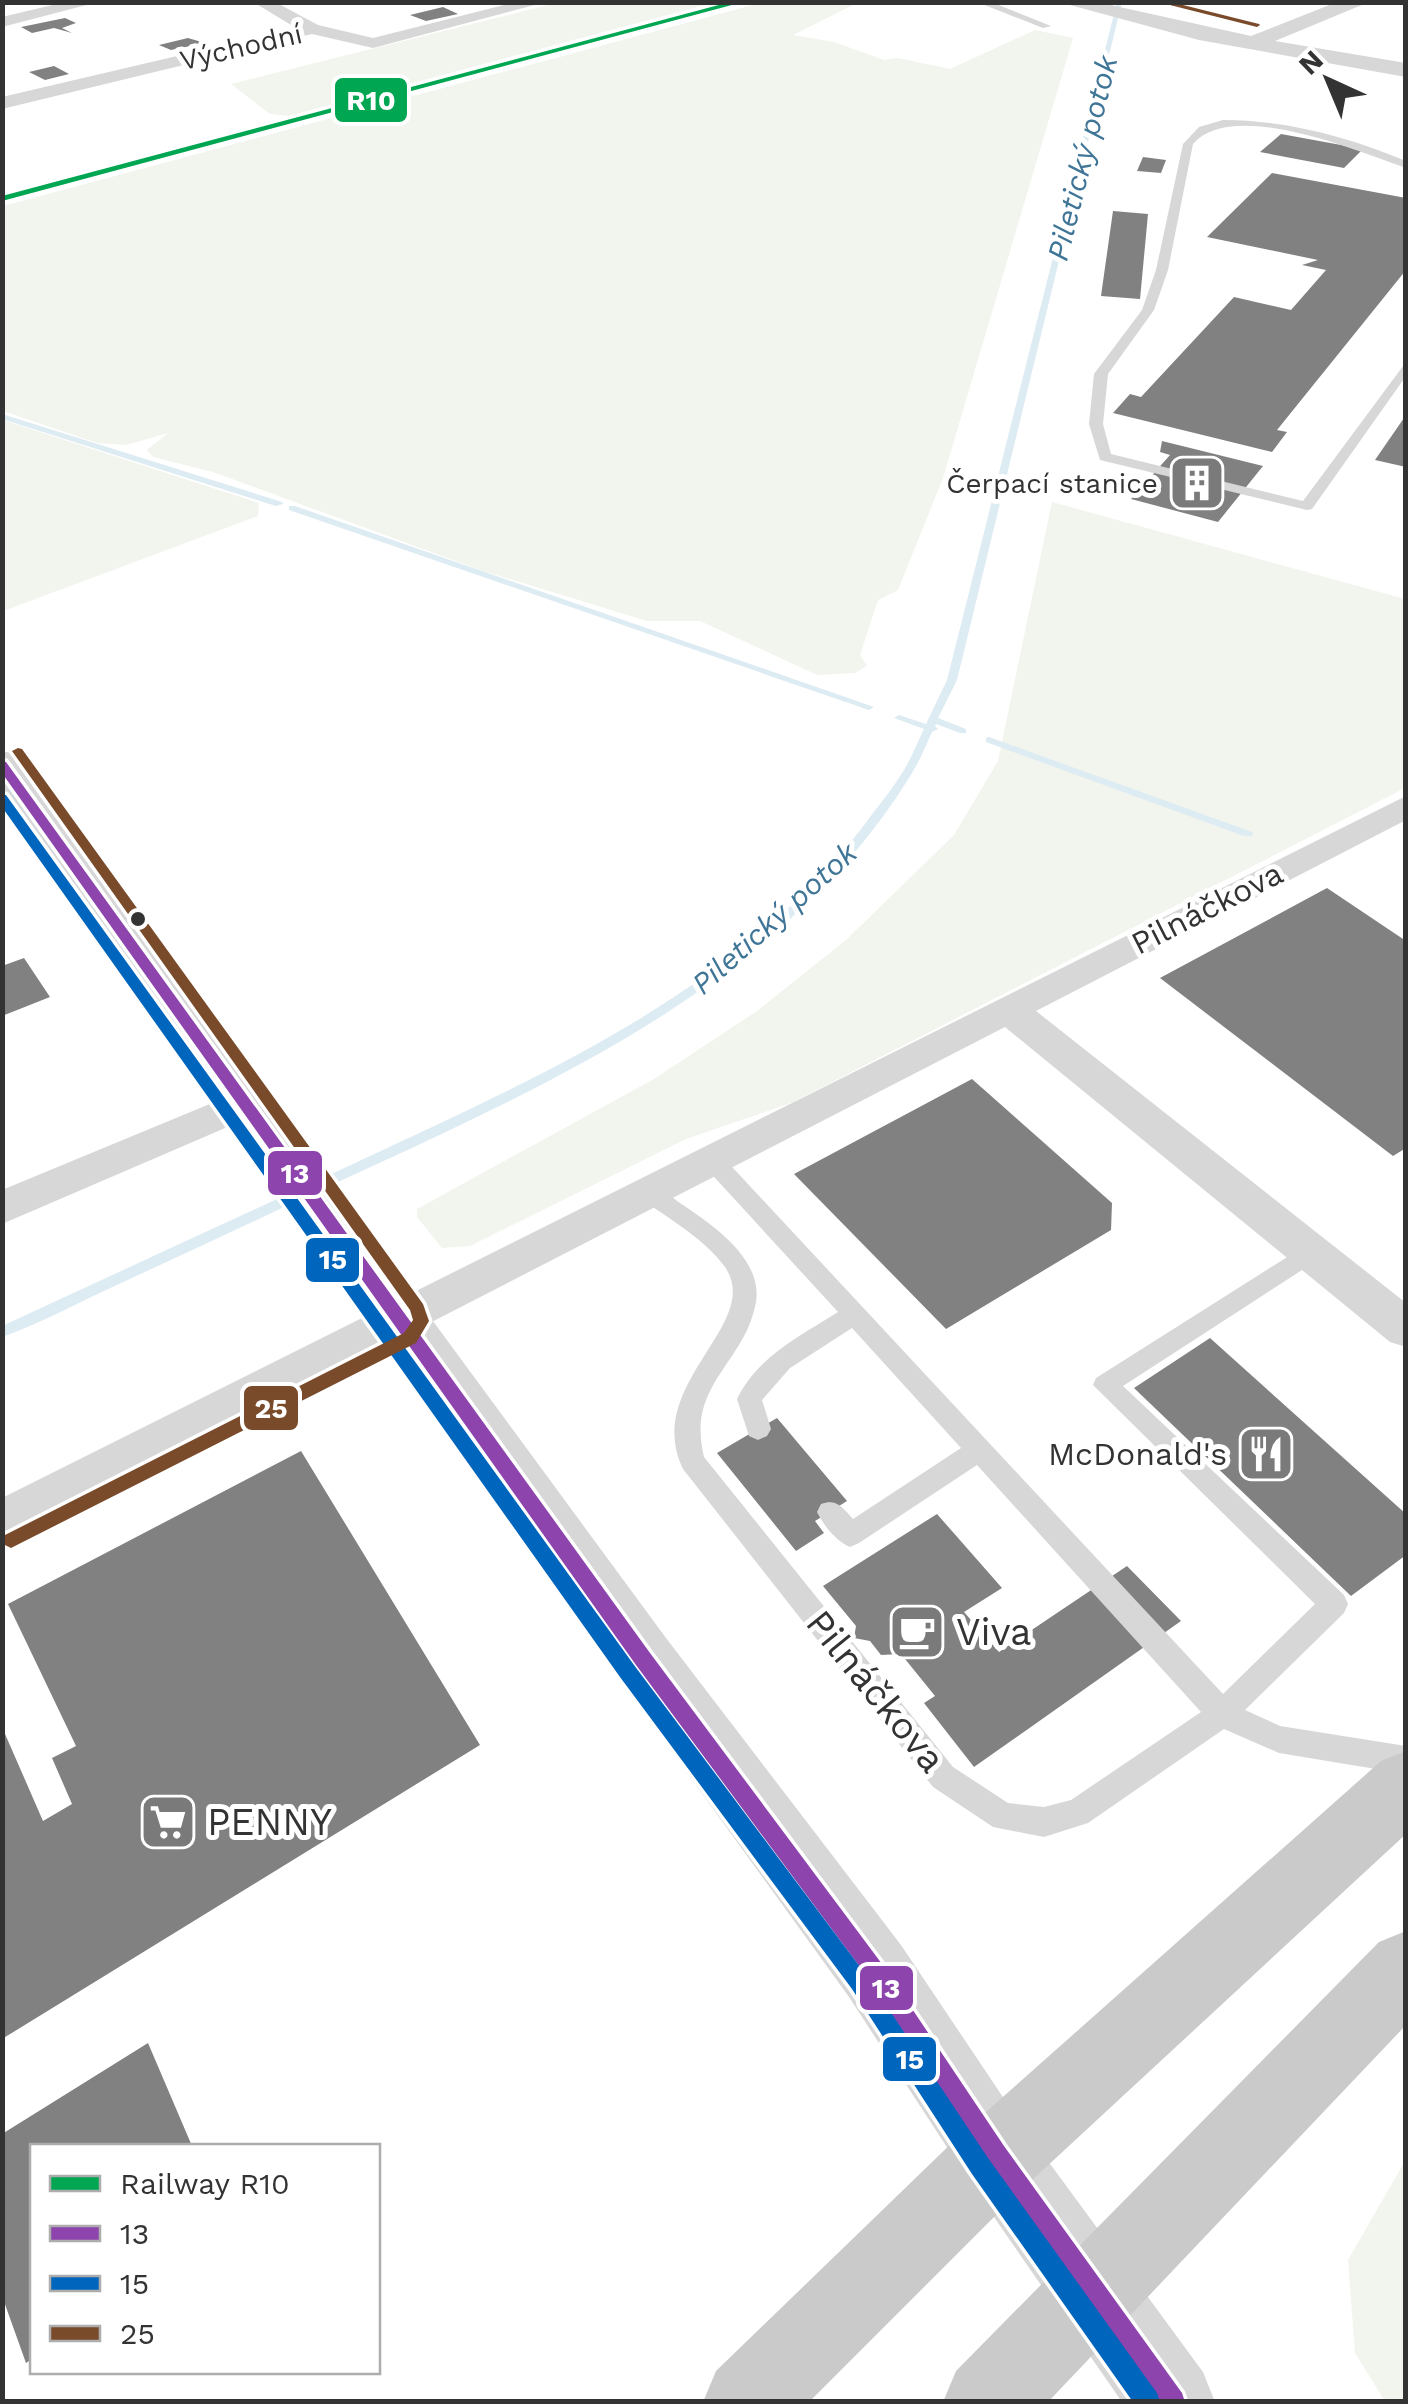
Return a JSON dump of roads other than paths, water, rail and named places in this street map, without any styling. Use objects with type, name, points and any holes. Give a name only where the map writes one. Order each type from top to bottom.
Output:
[{"type":"main road","points":[[747,2402],[866,2278],[996,2154],[1406,1786]]},
{"type":"main road","points":[[987,2402],[1406,1970]]},
{"type":"street","points":[[2,22],[90,2]]},
{"type":"street","points":[[262,2],[312,29]]},
{"type":"street","name":"Východní","points":[[2,103],[312,29],[373,42],[538,2]]},
{"type":"street","points":[[1253,44],[1280,29],[1360,2]]},
{"type":"street","points":[[1078,5],[1150,24],[1406,70]]},
{"type":"street","points":[[2,763],[643,1659],[875,1971],[996,2154],[1172,2402]]},
{"type":"street","name":"Pilnáčkova","points":[[2,1522],[1406,806]]},
{"type":"street","points":[[1008,1010],[1406,1329]]},
{"type":"street","points":[[2,1208],[261,1124]]},
{"type":"lane","points":[[981,2],[1046,26]]},
{"type":"lane","points":[[1406,165],[1370,147],[1337,140],[1242,123],[1202,128],[1188,144],[1162,270],[1148,310],[1101,374],[1096,424],[1105,457],[1306,506],[1406,366]]},
{"type":"lane","points":[[713,1161],[1222,1714],[1278,1740],[1406,1760]]},
{"type":"lane","name":"Pilnáčkova","points":[[648,1192],[732,1261],[744,1288],[739,1319],[687,1404],[682,1422],[692,1461],[943,1777],[1003,1818],[1044,1822],[1078,1813],[1222,1714],[1334,1604],[1105,1385],[1321,1260]]},
{"type":"lane","points":[[758,1429],[750,1399],[755,1386],[772,1368],[854,1314]]},
{"type":"lane","points":[[830,1512],[850,1535],[979,1450]]},
{"type":"waterway","name":"Piletický potok","points":[[929,728],[952,680],[1120,2]]},
{"type":"waterway","points":[[2,416],[279,504]]},
{"type":"waterway","points":[[292,508],[869,707]]},
{"type":"waterway","points":[[899,718],[929,728]]},
{"type":"waterway","points":[[937,721],[963,731]]},
{"type":"waterway","name":"Piletický potok","points":[[2,1332],[538,1081],[625,1033],[708,980],[784,920],[852,851],[908,771],[929,728]]},
{"type":"waterway","name":"Piletický potok","points":[[929,728],[933,729]]},
{"type":"waterway","points":[[989,740],[1248,834]]},
{"type":"rail line","name":"R10","points":[[2,199],[740,2]]},
{"type":"place","name":"Čerpací stanice","points":[[1197,483]]},
{"type":"place","name":"McDonald's","points":[[1266,1454]]},
{"type":"place","name":"Viva","points":[[917,1632]]},
{"type":"place","name":"PENNY","points":[[168,1822]]}]
